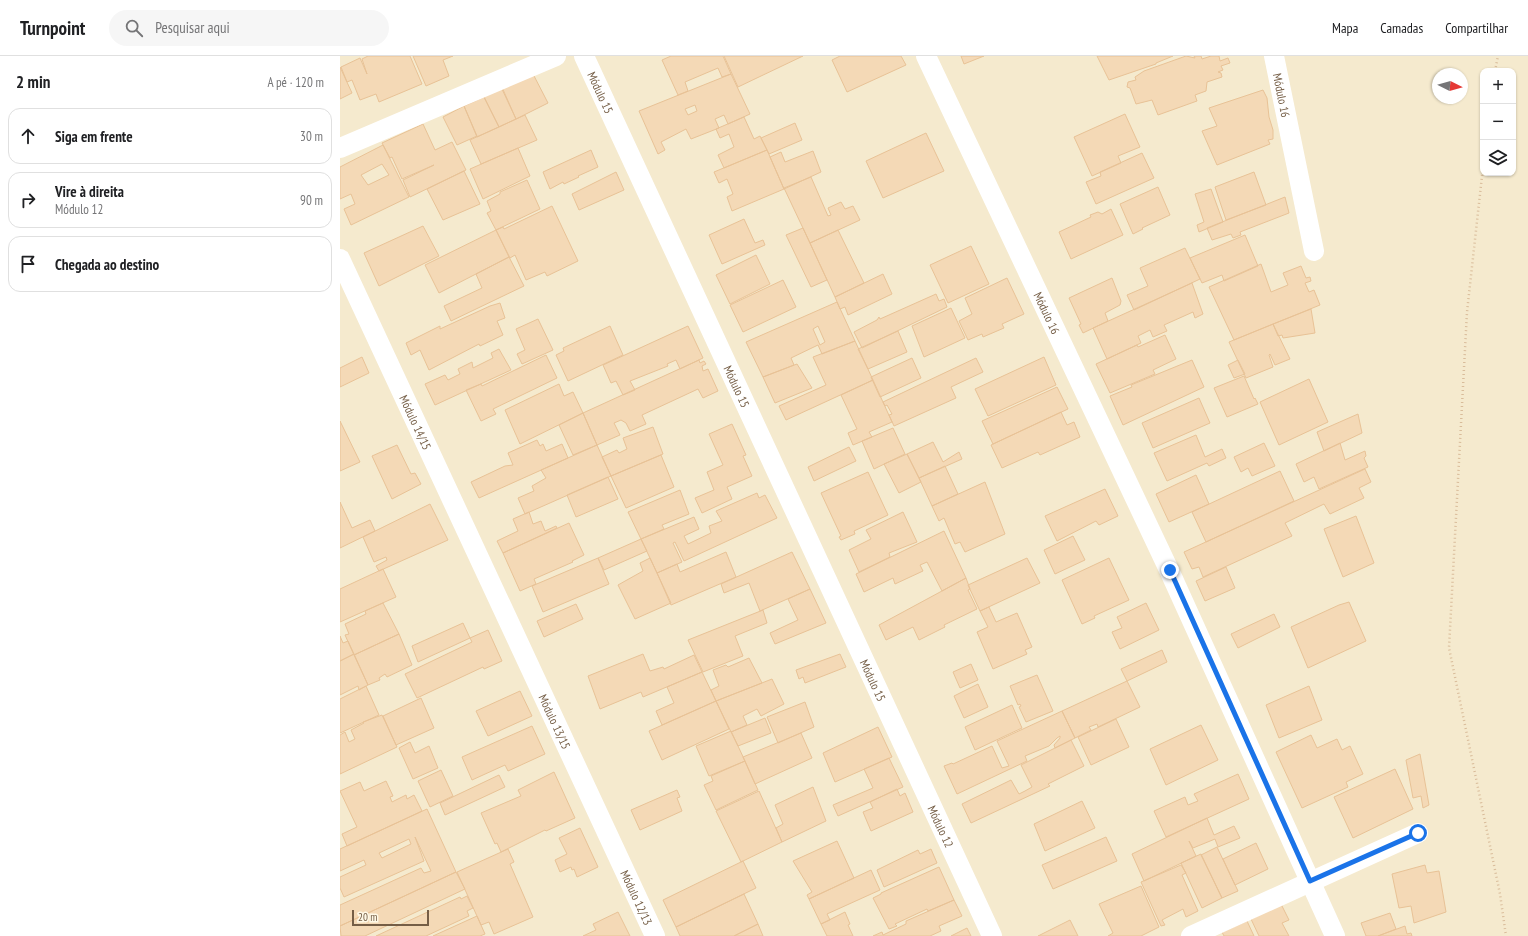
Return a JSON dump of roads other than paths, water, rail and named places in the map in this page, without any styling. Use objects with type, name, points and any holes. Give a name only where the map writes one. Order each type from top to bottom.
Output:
[{"type":"street","points":[[340,148],[556,56]]},
{"type":"street","name":"Módulo 15","points":[[584,56],[891,717]]},
{"type":"street","name":"Módulo 16","points":[[926,56],[1170,570],[1310,881]]},
{"type":"street","name":"Módulo 16","points":[[1274,56],[1314,251]]},
{"type":"street","name":"Módulo 14/15","points":[[340,259],[492,585]]},
{"type":"street","name":"Módulo 13/15","points":[[492,585],[619,858]]},
{"type":"street","name":"Módulo 12","points":[[891,717],[992,936]]},
{"type":"street","points":[[1191,936],[1418,833]]},
{"type":"street","name":"Módulo 12/13","points":[[619,858],[655,936]]},
{"type":"street","points":[[1310,881],[1335,936]]}]
